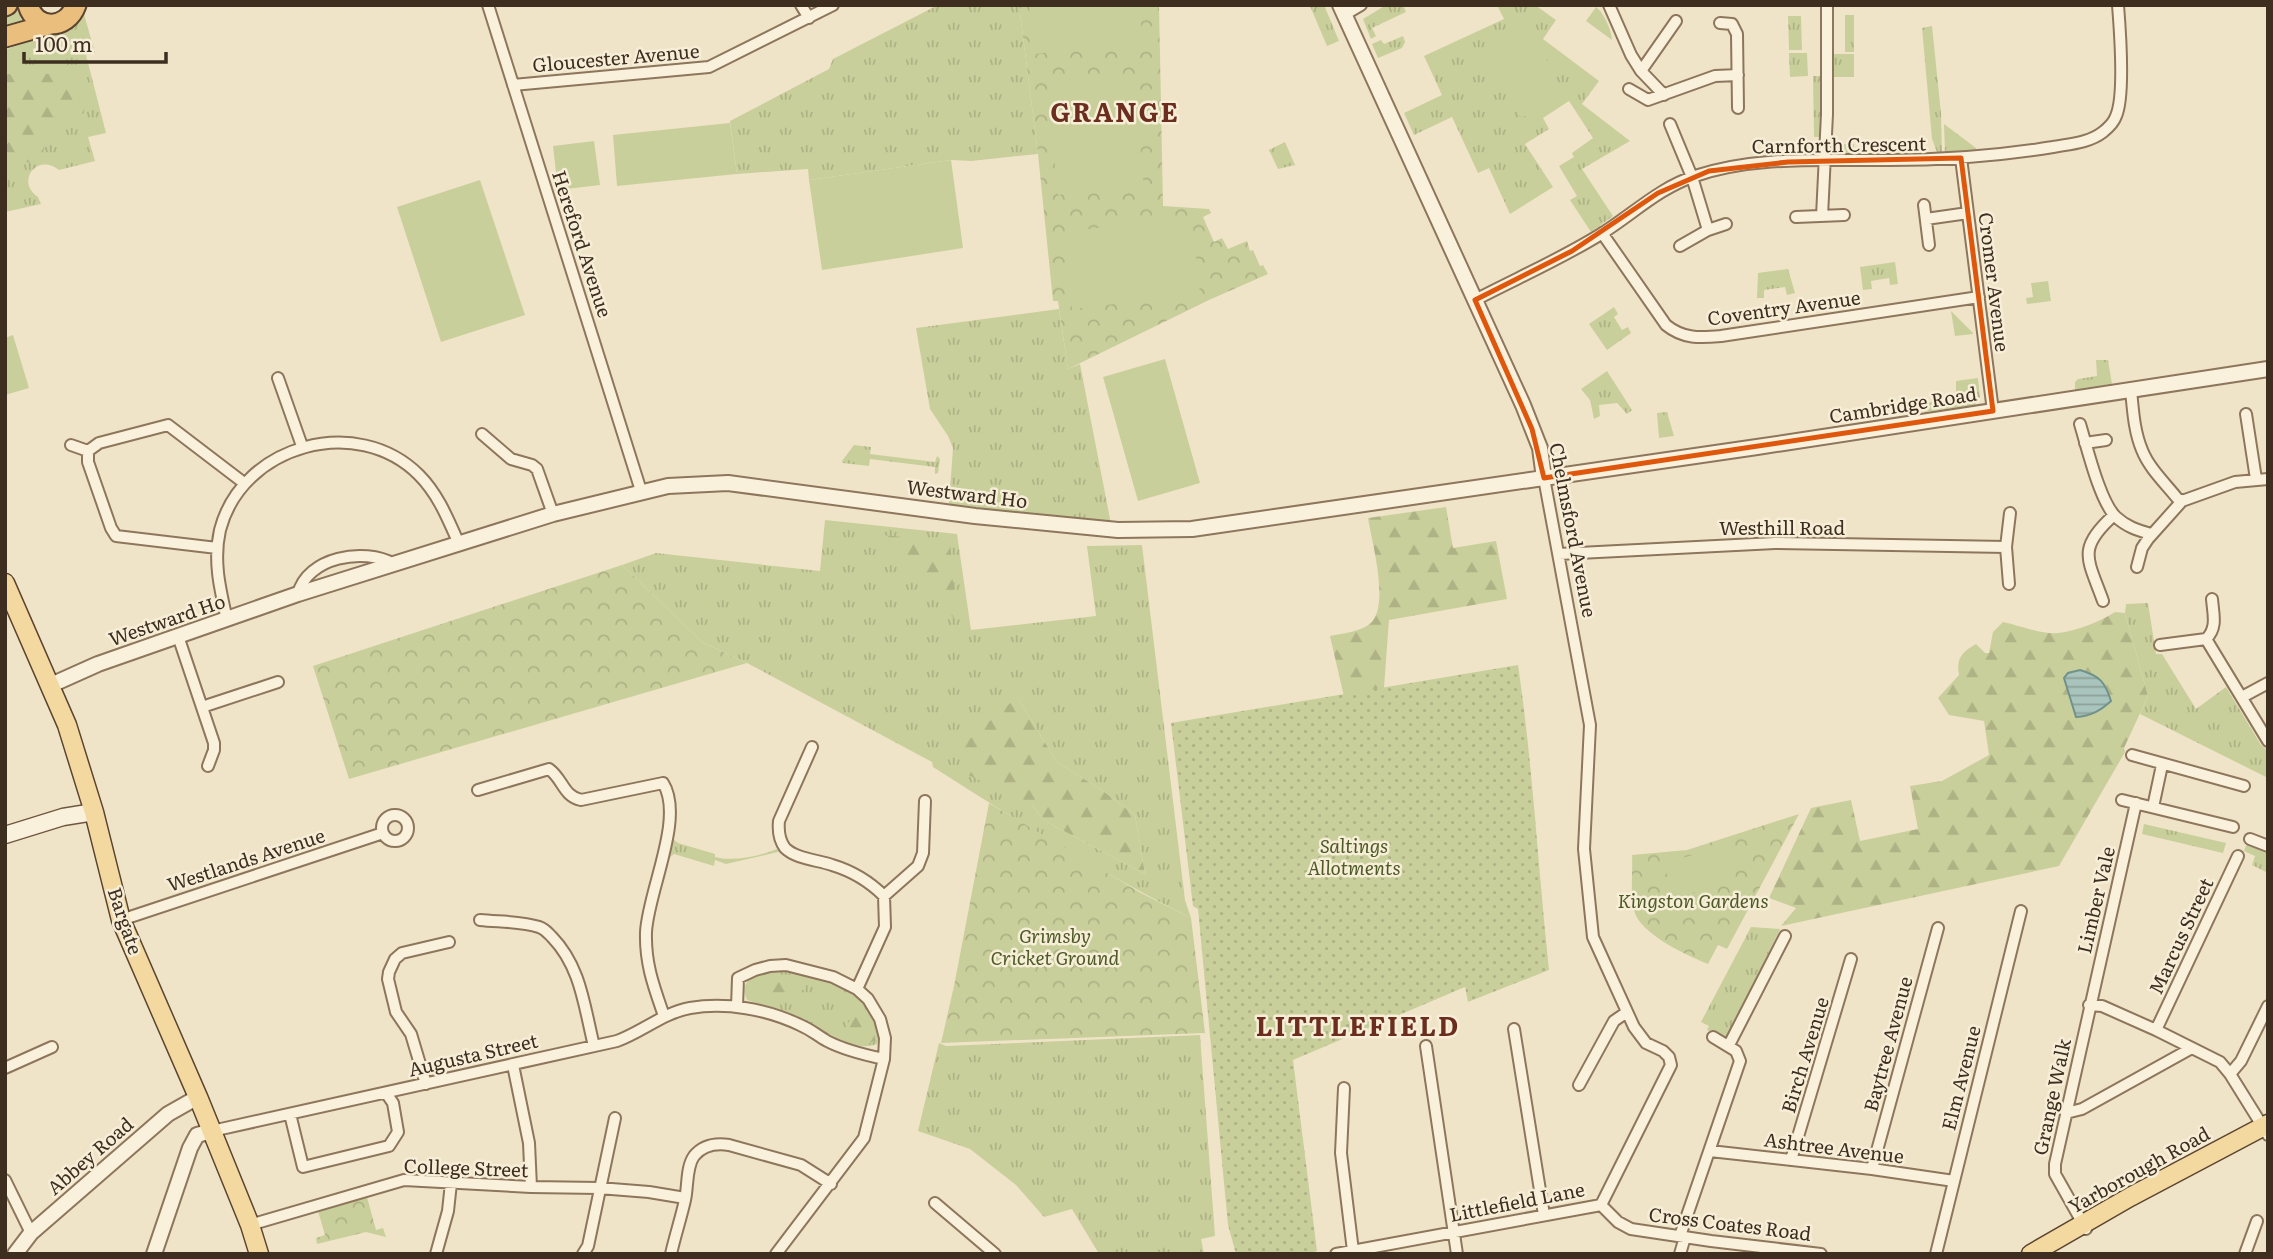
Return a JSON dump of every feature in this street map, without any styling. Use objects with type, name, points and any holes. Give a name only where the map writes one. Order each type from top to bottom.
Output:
[{"type":"highway","points":[[28,5],[35,18],[47,25]]},
{"type":"highway","points":[[5,37],[59,24],[74,10],[91,5]]},
{"type":"main road","name":"Bargate","points":[[5,583],[67,725],[94,812],[121,920],[198,1097],[250,1225],[259,1254]]},
{"type":"main road","points":[[5,835],[63,817],[94,812]]},
{"type":"main road","name":"Yarborough Road","points":[[2031,1254],[2266,1129]]},
{"type":"street","name":"Hereford Avenue","points":[[488,5],[642,494]]},
{"type":"street","points":[[801,5],[809,18]]},
{"type":"street","name":"Gloucester Avenue","points":[[513,85],[709,67],[833,5]]},
{"type":"street","points":[[1342,10],[1362,5]]},
{"type":"street","points":[[1609,5],[1631,55],[1641,71],[1664,95]]},
{"type":"street","points":[[1822,216],[1827,5]]},
{"type":"street","name":"Carnforth Crescent","points":[[1475,300],[1555,260],[1602,233],[1648,199],[1692,177],[1743,165],[1961,159],[2087,140],[2101,134],[2116,116],[2120,98],[2118,5]]},
{"type":"street","name":"Chelmsford Avenue","points":[[1342,10],[1528,417],[1539,448],[1590,725],[1584,849],[1595,944],[1634,1027],[1646,1043],[1669,1056],[1671,1065],[1668,1073]]},
{"type":"street","points":[[1641,71],[1676,21]]},
{"type":"street","points":[[1720,23],[1732,24],[1736,28],[1738,108]]},
{"type":"street","points":[[1629,89],[1648,100],[1715,76],[1738,75]]},
{"type":"street","points":[[1670,124],[1692,177],[1708,230]]},
{"type":"street","name":"Cromer Avenue","points":[[1961,159],[1993,411]]},
{"type":"street","points":[[1924,205],[1929,245]]},
{"type":"street","points":[[1926,219],[1968,213]]},
{"type":"street","points":[[1796,217],[1844,215]]},
{"type":"street","points":[[1679,246],[1708,230],[1726,224]]},
{"type":"street","name":"Coventry Avenue","points":[[1602,233],[1666,325],[1688,337],[1710,337],[1979,297]]},
{"type":"street","name":"Cambridge Road","points":[[1544,478],[2268,369]]},
{"type":"street","points":[[278,378],[302,446]]},
{"type":"street","points":[[2131,390],[2137,436],[2142,451],[2150,465],[2182,501]]},
{"type":"street","points":[[2246,414],[2256,479]]},
{"type":"street","points":[[2080,424],[2105,498],[2114,515],[2131,529],[2151,534]]},
{"type":"street","points":[[88,452],[99,443],[168,425],[244,483]]},
{"type":"street","points":[[482,434],[516,462],[532,465],[537,469],[553,514]]},
{"type":"street","points":[[2085,443],[2106,440]]},
{"type":"street","points":[[227,620],[219,585],[217,548],[225,515],[244,483],[271,462],[302,446],[353,443],[377,449],[399,459],[418,474],[434,493],[459,544]]},
{"type":"street","points":[[71,445],[88,452]]},
{"type":"street","points":[[88,452],[88,463],[116,536],[217,548]]},
{"type":"street","name":"Westward Ho","points":[[51,685],[98,664],[298,594],[553,514],[668,486],[728,484],[975,516],[1142,531],[1209,527],[1544,478]]},
{"type":"street","points":[[2137,568],[2142,548],[2151,534],[2182,501],[2235,482],[2268,479]]},
{"type":"street","points":[[2009,584],[2006,547],[2010,513]]},
{"type":"street","points":[[2103,601],[2088,553],[2092,537],[2114,515]]},
{"type":"street","name":"Westhill Road","points":[[1559,554],[1775,543],[2006,547]]},
{"type":"street","name":"Westward Ho","points":[[298,594],[306,576],[336,559],[372,556],[394,564]]},
{"type":"street","points":[[2160,645],[2206,639],[2212,634],[2215,626],[2212,599]]},
{"type":"street","points":[[178,636],[215,743],[208,766]]},
{"type":"street","points":[[2206,639],[2268,741]]},
{"type":"street","points":[[202,707],[278,682]]},
{"type":"street","points":[[2242,698],[2268,683]]},
{"type":"street","points":[[812,747],[779,821],[780,839],[795,855],[834,865],[860,876],[884,896],[886,927],[857,989]]},
{"type":"street","points":[[2132,755],[2244,786]]},
{"type":"street","points":[[2153,807],[2162,765]]},
{"type":"street","points":[[478,790],[550,769],[556,773],[569,794],[581,800],[663,783],[667,790],[670,820],[650,901],[646,931],[647,966],[664,1016]]},
{"type":"street","points":[[2122,800],[2233,827]]},
{"type":"street","points":[[884,896],[918,866],[923,853],[925,801]]},
{"type":"street","name":"Limber Vale","points":[[2089,1005],[2136,803]]},
{"type":"street","name":"Westlands Avenue","points":[[121,920],[383,833]]},
{"type":"street","points":[[2250,839],[2268,846]]},
{"type":"street","name":"Marcus Street","points":[[2156,1030],[2238,856]]},
{"type":"street","name":"Elm Avenue","points":[[1936,1254],[2021,911]]},
{"type":"street","points":[[480,920],[543,928],[556,941],[575,969],[594,1046]]},
{"type":"street","name":"Baytree Avenue","points":[[1872,1169],[1938,928]]},
{"type":"street","points":[[1729,1045],[1785,936]]},
{"type":"street","points":[[426,1084],[411,1034],[396,1012],[388,979],[389,972],[395,959],[402,953],[449,942]]},
{"type":"street","name":"Birch Avenue","points":[[1791,1160],[1852,959]]},
{"type":"street","points":[[737,1007],[738,978],[770,966],[801,968],[833,977],[857,989],[868,999],[880,1019],[885,1038],[884,1059],[864,1138],[776,1254]]},
{"type":"street","points":[[2089,1005],[2102,1006],[2220,1062],[2266,1129]]},
{"type":"street","name":"Grange Walk","points":[[2085,1227],[2054,1170],[2089,1005]]},
{"type":"street","points":[[2230,1074],[2241,1061],[2268,1006]]},
{"type":"street","name":"Augusta Street","points":[[212,1131],[594,1046],[629,1036],[664,1016],[688,1008],[737,1007],[780,1017],[799,1024],[838,1046],[884,1059]]},
{"type":"street","points":[[1579,1085],[1614,1021],[1628,1012]]},
{"type":"street","points":[[1514,1029],[1544,1215]]},
{"type":"street","points":[[1680,1254],[1682,1237],[1740,1061],[1739,1053],[1713,1037]]},
{"type":"street","points":[[1426,1046],[1457,1254]]},
{"type":"street","points":[[5,1068],[52,1047]]},
{"type":"street","points":[[2066,1114],[2082,1109],[2192,1048]]},
{"type":"street","points":[[513,1065],[530,1143],[531,1187]]},
{"type":"street","name":"Littlefield Lane","points":[[1336,1254],[1601,1205],[1668,1073]]},
{"type":"street","points":[[1344,1088],[1341,1153],[1353,1251]]},
{"type":"street","points":[[290,1114],[303,1167],[335,1160],[389,1146],[398,1132],[393,1103],[386,1093]]},
{"type":"street","name":"Abbey Road","points":[[15,1254],[31,1233],[168,1114],[198,1097]]},
{"type":"street","points":[[583,1254],[615,1118]]},
{"type":"street","points":[[154,1254],[190,1148],[197,1135],[212,1131]]},
{"type":"street","points":[[671,1254],[691,1161],[701,1149],[714,1144],[729,1145],[801,1165],[831,1184]]},
{"type":"street","name":"Ashtree Avenue","points":[[1710,1151],[1954,1181]]},
{"type":"street","points":[[5,1180],[31,1233]]},
{"type":"street","name":"College Street","points":[[250,1225],[404,1180],[599,1188],[685,1198]]},
{"type":"street","points":[[436,1254],[448,1211],[451,1183]]},
{"type":"street","points":[[935,1203],[995,1254]]},
{"type":"street","name":"Cross Coates Road","points":[[1601,1205],[1625,1226],[1682,1237],[1821,1254]]},
{"type":"street","points":[[2245,1254],[2257,1221]]},
{"type":"highlighted area","points":[[1961,158],[1993,411],[1544,478],[1532,429],[1475,300],[1572,251],[1658,193],[1709,171],[1788,162]]},
{"type":"green space","points":[[16,5],[23,24],[5,29],[5,9]]},
{"type":"green space","points":[[938,5],[1019,5],[1038,154],[971,161],[951,160],[809,180],[808,169],[737,174],[730,121],[829,69],[833,59]]},
{"type":"green space","points":[[1019,5],[1159,5],[1163,206],[1209,209],[1211,213],[1203,217],[1214,242],[1222,238],[1228,249],[1247,241],[1250,251],[1253,250],[1260,266],[1263,265],[1268,274],[1068,369],[1058,301],[1053,301]]},
{"type":"green space","points":[[1029,5],[1139,5],[1143,41],[1035,54]]},
{"type":"green space","points":[[1324,5],[1339,41],[1327,46],[1310,6]]},
{"type":"green space","points":[[1386,5],[1403,5],[1406,12],[1372,28],[1376,36],[1371,39],[1363,19]]},
{"type":"green space","points":[[1497,5],[1535,5],[1556,20],[1543,39],[1599,81],[1582,104],[1630,141],[1582,169],[1613,216],[1591,232],[1570,200],[1577,196],[1559,166],[1574,157],[1572,153],[1593,138],[1569,101],[1543,118],[1549,129],[1525,144],[1553,187],[1510,214],[1489,168],[1478,173],[1452,117],[1414,135],[1404,113],[1442,95],[1424,56],[1504,19]]},
{"type":"green space","points":[[1596,7],[1607,22],[1612,40],[1586,21]]},
{"type":"green space","points":[[84,14],[95,53],[86,55],[106,133],[88,137],[95,161],[59,170],[51,165],[37,167],[32,171],[28,184],[41,204],[5,212],[5,50],[33,39],[59,34],[72,28]]},
{"type":"green space","points":[[1845,15],[1854,15],[1854,52],[1845,52]]},
{"type":"green space","points":[[1788,16],[1801,16],[1802,50],[1789,50]]},
{"type":"green space","points":[[1528,22],[1565,97],[1521,118],[1484,43]]},
{"type":"green space","points":[[1932,26],[1941,113],[1942,154],[1937,152],[1932,139],[1922,28]]},
{"type":"green space","points":[[1820,27],[1824,27],[1824,137],[1814,137],[1813,76],[1820,76]]},
{"type":"green space","points":[[1403,36],[1405,42],[1402,48],[1378,58],[1372,44],[1381,40],[1384,44]]},
{"type":"green space","points":[[1789,53],[1807,53],[1808,76],[1790,77]]},
{"type":"green space","points":[[1834,54],[1854,54],[1854,77],[1834,77]]},
{"type":"green space","points":[[23,71],[75,76],[78,81],[74,85],[74,91],[79,93],[85,103],[84,113],[51,118],[55,128],[44,140],[41,155],[34,161],[18,162],[15,168],[5,168],[5,75]]},
{"type":"green space","points":[[1133,73],[1144,187],[1058,195],[1047,81]]},
{"type":"green space","points":[[730,123],[737,174],[617,186],[613,135]]},
{"type":"green space","points":[[1944,124],[1976,148],[1976,152],[1945,155]]},
{"type":"green space","points":[[594,141],[600,185],[558,190],[553,146]]},
{"type":"green space","points":[[1285,142],[1295,165],[1278,169],[1269,150]]},
{"type":"green space","points":[[1834,144],[1854,144],[1854,156],[1838,154]]},
{"type":"green space","points":[[951,160],[963,248],[822,270],[809,180]]},
{"type":"green space","points":[[480,180],[525,315],[441,342],[397,207]]},
{"type":"green space","points":[[1192,217],[1200,294],[1072,309],[1063,232]]},
{"type":"green space","points":[[1895,262],[1898,284],[1890,285],[1889,278],[1871,281],[1872,289],[1863,290],[1860,267]]},
{"type":"green space","points":[[1788,269],[1795,293],[1787,295],[1785,287],[1764,290],[1764,298],[1757,298],[1758,273]]},
{"type":"green space","points":[[2048,281],[2051,301],[2027,304],[2026,298],[2033,297],[2031,283]]},
{"type":"green space","points":[[1614,307],[1618,314],[1614,317],[1622,330],[1628,327],[1631,333],[1607,350],[1589,324]]},
{"type":"green space","points":[[1059,309],[1068,369],[1080,364],[1111,524],[949,504],[953,448],[930,409],[916,328]]},
{"type":"green space","points":[[1951,311],[1973,333],[1973,334],[1955,336]]},
{"type":"green space","points":[[1997,311],[2000,335],[1989,337],[1986,312]]},
{"type":"green space","points":[[13,335],[29,388],[5,395],[5,338]]},
{"type":"green space","points":[[1165,359],[1200,483],[1138,501],[1103,377]]},
{"type":"green space","points":[[2096,360],[2108,360],[2112,384],[2075,391],[2075,382],[2078,379],[2097,376]]},
{"type":"green space","points":[[1607,371],[1632,410],[1627,414],[1617,403],[1599,405],[1600,416],[1594,419],[1590,400],[1581,389]]},
{"type":"green space","points":[[1978,378],[1980,397],[1975,405],[1924,412],[1925,403],[1956,398],[1956,381]]},
{"type":"green space","points":[[1667,412],[1674,436],[1659,438],[1657,413]]},
{"type":"green space","points":[[854,445],[871,447],[870,454],[935,462],[937,456],[940,459],[938,473],[935,474],[935,467],[870,459],[869,466],[843,463]]},
{"type":"green space","points":[[1446,507],[1453,548],[1496,541],[1507,599],[1389,620],[1383,701],[1345,701],[1330,636],[1363,628],[1372,622],[1377,613],[1378,572],[1368,518]]},
{"type":"green space","points":[[825,520],[957,534],[971,630],[1096,616],[1087,546],[1142,545],[1185,900],[1191,918],[1028,827],[933,767],[932,762],[747,663],[702,642],[622,565],[656,553],[820,571]],"holes":[[[1017,697],[1057,762],[1135,815],[1145,874],[1045,821],[1031,804]]]},
{"type":"green space","points":[[869,534],[950,541],[957,621]]},
{"type":"green space","points":[[622,565],[702,642],[747,663],[349,779],[313,666]]},
{"type":"green space","points":[[2148,603],[2156,654],[2162,654],[2196,709],[2226,687],[2261,745],[2268,751],[2268,778],[2140,714],[2148,696],[2125,613],[2126,604]]},
{"type":"green space","points":[[2115,612],[2125,613],[2148,696],[2124,748],[2125,752],[2059,866],[1781,926],[1796,908],[1769,898],[1811,808],[1851,800],[1860,841],[1918,829],[1910,786],[1942,781],[1989,755],[1984,721],[1949,715],[1938,698],[1959,675],[1958,664],[1964,653],[1976,644],[1985,653],[1989,653],[1993,632],[2003,622],[2058,633],[2088,626]]},
{"type":"green space","name":"Saltings Allotments","points":[[1518,665],[1532,779],[1549,970],[1468,1002],[1465,987],[1293,1060],[1317,1251],[1306,1254],[1236,1254],[1228,1225],[1198,909],[1193,906],[1171,723]]},
{"type":"green space","points":[[1017,697],[1057,762],[1135,815],[1145,874],[1045,821],[1031,804],[966,774],[956,751]]},
{"type":"green space","name":"Grimsby Cricket Ground","points":[[989,803],[1141,893],[1191,918],[1205,1033],[941,1043]]},
{"type":"green space","name":"Kingston Gardens","points":[[1799,814],[1727,949],[1718,945],[1708,964],[1665,943],[1638,919],[1632,897],[1632,855],[1687,850]]},
{"type":"green space","points":[[2144,824],[2226,843],[2223,853],[2142,834]]},
{"type":"green space","points":[[673,839],[715,854],[715,857],[730,859],[779,848],[782,851],[726,864],[715,860],[714,866],[674,854],[670,857]]},
{"type":"green space","points":[[2247,843],[2268,854],[2268,873],[2252,865],[2255,856],[2244,851]]},
{"type":"green space","points":[[1729,847],[1737,882],[1672,897],[1664,862]]},
{"type":"green space","points":[[1751,927],[1780,929],[1728,1037],[1707,1030],[1709,1026],[1701,1022]]},
{"type":"green space","points":[[776,970],[831,982],[855,996],[865,1005],[872,1017],[878,1034],[877,1044],[856,1045],[790,1013],[747,1000],[747,982],[757,975]]},
{"type":"green space","points":[[770,974],[801,976],[805,988],[798,993],[758,1000],[751,996],[750,987],[759,977]]},
{"type":"green space","points":[[850,1007],[864,1014],[869,1022],[875,1040],[867,1045],[838,1033],[846,1027],[852,1016]]},
{"type":"green space","points":[[1200,1035],[1215,1236],[1201,1239],[1204,1254],[1099,1254],[1072,1209],[1044,1217],[1016,1185],[970,1149],[918,1131],[939,1043],[946,1046]]},
{"type":"green space","points":[[367,1197],[376,1230],[383,1228],[386,1237],[366,1232],[317,1244],[316,1238],[325,1235],[318,1211]]},
{"type":"water","points":[[2080,670],[2101,681],[2111,701],[2095,712],[2076,717],[2064,678],[2068,673]]},
{"type":"district","name":"GRANGE","points":[[1115,113]]},
{"type":"district","name":"LITTLEFIELD","points":[[1358,1027]]}]
